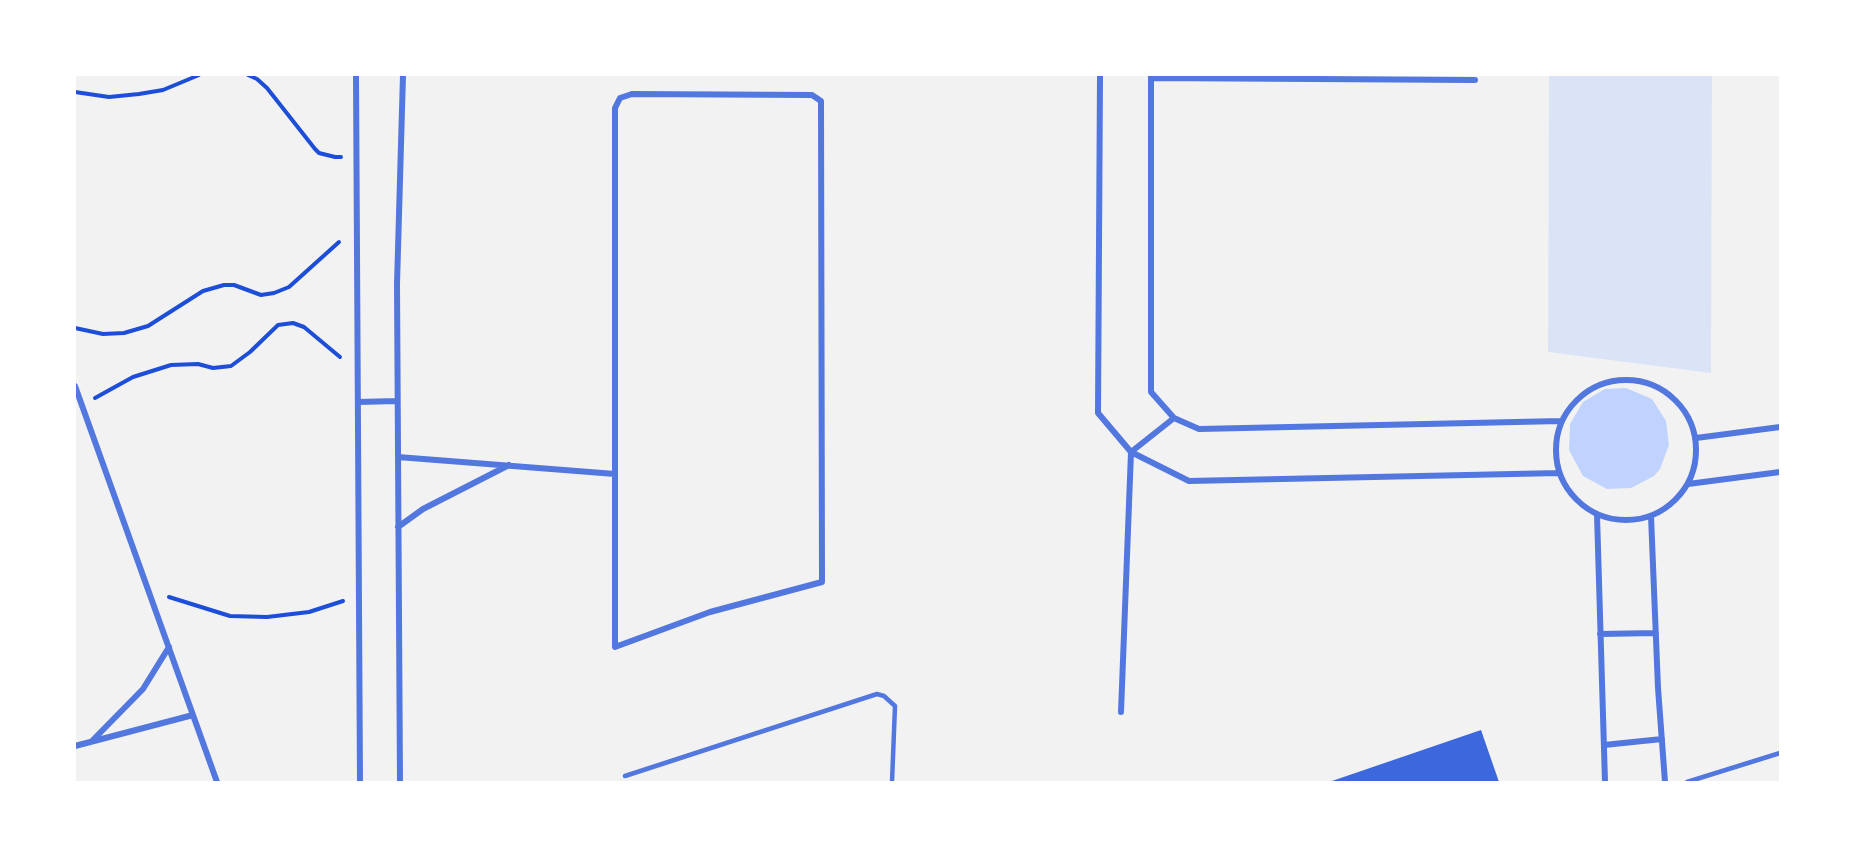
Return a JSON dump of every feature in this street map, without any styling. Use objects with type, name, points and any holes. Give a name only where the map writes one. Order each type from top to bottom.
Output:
[{"type":"street","points":[[356,75],[360,782]]},
{"type":"street","points":[[400,782],[397,284],[403,75]]},
{"type":"street","points":[[1100,75],[1098,413],[1131,452],[1188,481],[1559,473]]},
{"type":"street","points":[[1475,80],[1151,76],[1151,392],[1174,418],[1199,429],[1562,422]]},
{"type":"street","points":[[632,94],[816,96],[822,103],[822,582],[710,612],[615,647],[615,474],[616,102],[632,94]]},
{"type":"street","points":[[1635,380],[1657,386],[1675,399],[1689,417],[1696,438],[1696,461],[1688,484],[1666,508],[1651,516],[1633,520],[1615,520],[1597,515],[1581,504],[1568,490],[1559,473],[1555,456],[1556,438],[1574,402],[1591,388],[1612,381],[1635,380]]},
{"type":"street","points":[[75,386],[217,782]]},
{"type":"street","points":[[358,402],[398,401]]},
{"type":"street","points":[[1121,712],[1131,452],[1174,418]]},
{"type":"street","points":[[1696,438],[1780,427]]},
{"type":"street","points":[[398,457],[615,474]]},
{"type":"street","points":[[398,527],[423,509],[509,465]]},
{"type":"street","points":[[1688,484],[1780,472]]},
{"type":"street","points":[[1597,515],[1605,782]]},
{"type":"street","points":[[1651,516],[1665,782]]},
{"type":"street","points":[[1600,634],[1656,633]]},
{"type":"street","points":[[92,741],[143,689],[169,647]]},
{"type":"street","points":[[75,746],[193,715]]},
{"type":"street","points":[[1604,745],[1662,740]]},
{"type":"lane","points":[[625,776],[877,694],[884,696],[894,706],[892,782]]},
{"type":"lane","points":[[1687,782],[1780,753]]},
{"type":"path","points":[[75,92],[109,97],[140,94],[163,90],[199,75]]},
{"type":"path","points":[[248,75],[267,88],[320,153],[334,157],[356,156]]},
{"type":"path","points":[[75,328],[103,334],[124,333],[148,326],[203,291],[224,285],[234,285],[261,295],[274,293],[289,287],[357,225]]},
{"type":"path","points":[[82,406],[133,377],[171,365],[198,364],[213,368],[231,366],[250,352],[278,325],[293,323],[304,327],[318,337],[358,374]]},
{"type":"path","points":[[148,590],[230,616],[267,617],[309,612],[360,593]]},
{"type":"shaded area","points":[[1549,75],[1712,75],[1711,373],[1548,352]]},
{"type":"water","points":[[1626,388],[1652,399],[1666,421],[1669,445],[1660,469],[1654,476],[1631,488],[1607,489],[1583,476],[1569,450],[1570,424],[1583,402],[1605,389]]},
{"type":"building","points":[[1481,730],[1499,782],[1329,782]]}]
